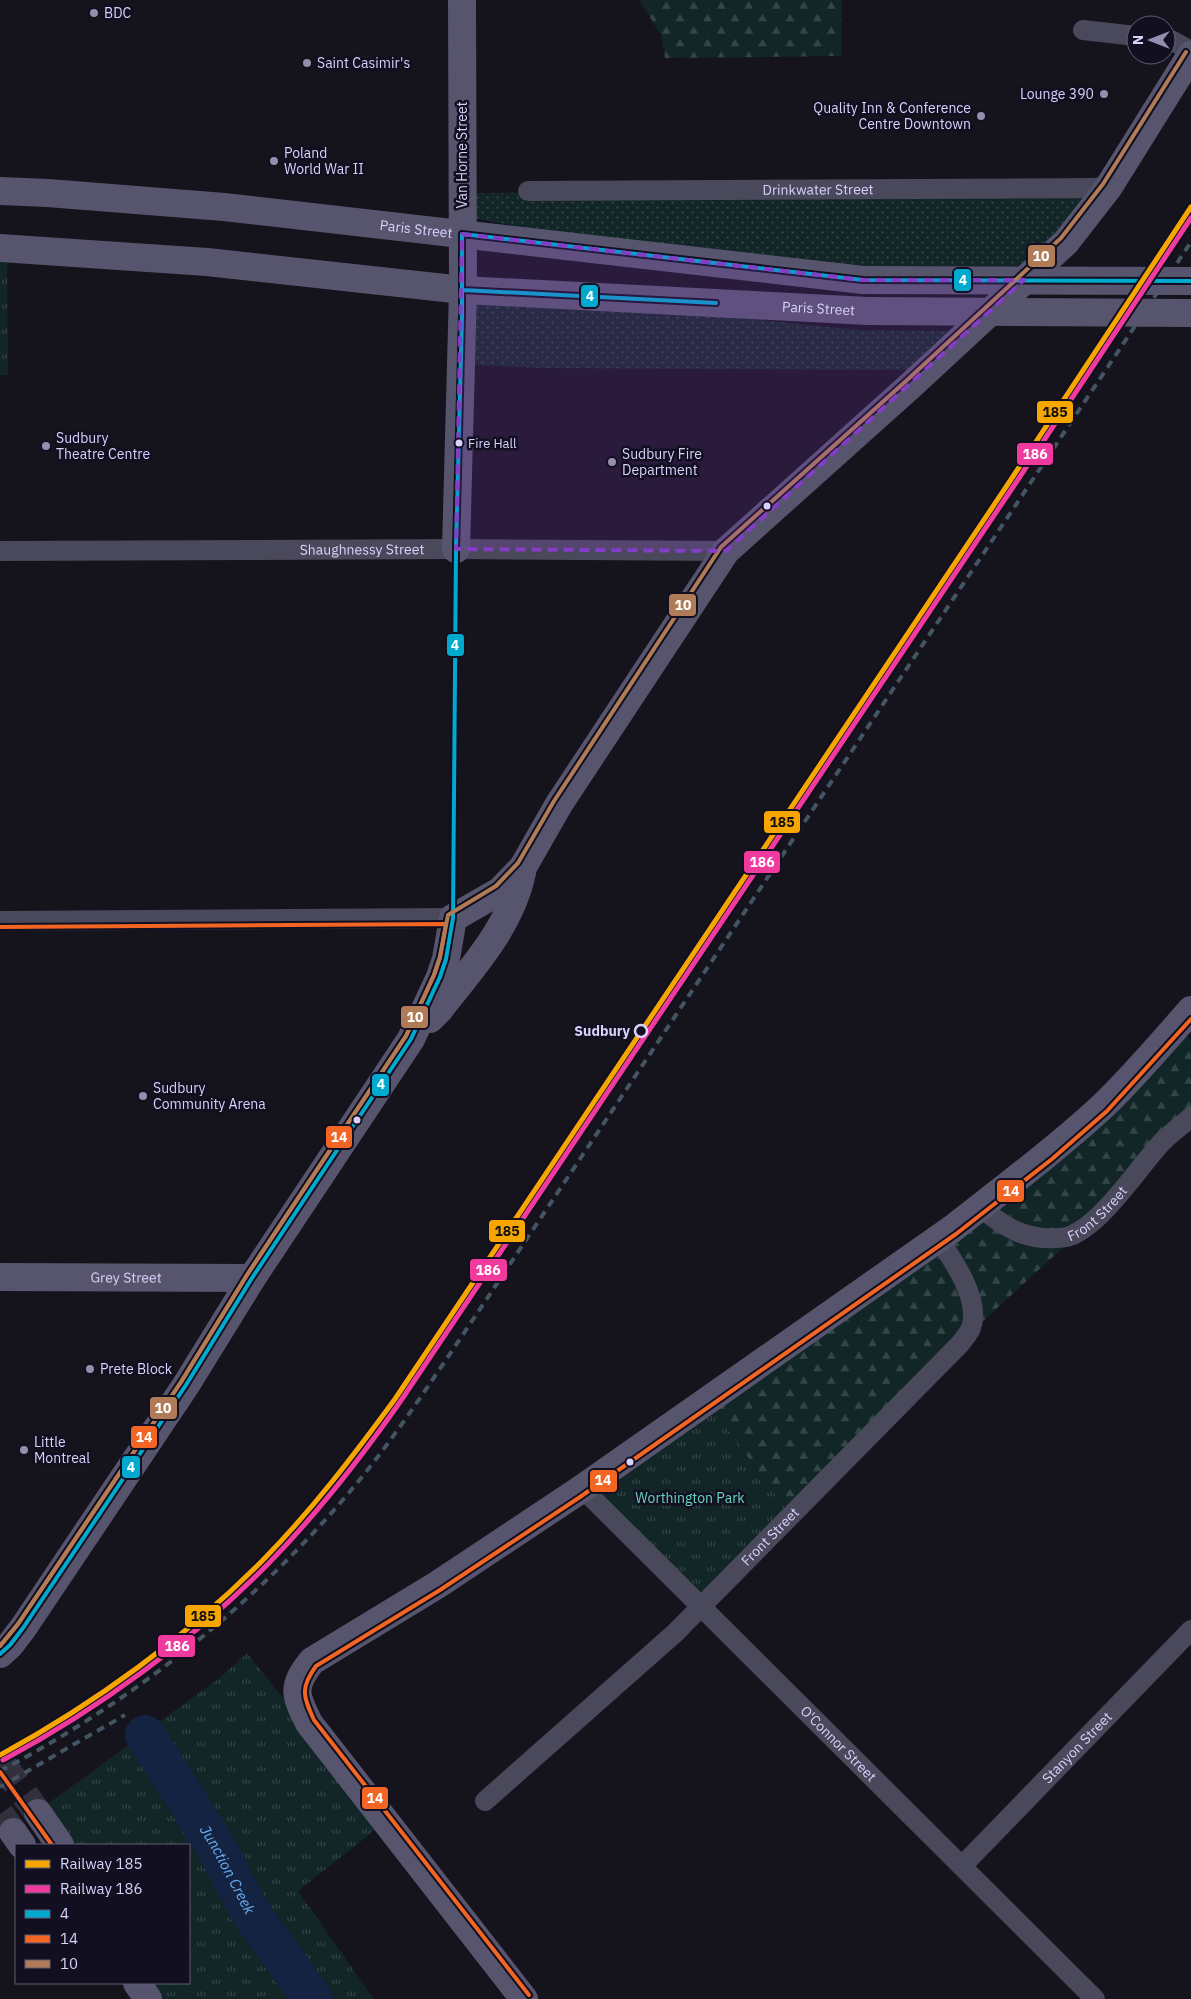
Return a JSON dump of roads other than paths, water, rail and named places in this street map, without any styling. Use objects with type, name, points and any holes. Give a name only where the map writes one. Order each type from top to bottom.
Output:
[{"type":"main road","name":"Van Horne Street","points":[[456,549],[463,290],[462,0]]},
{"type":"main road","points":[[411,1039],[439,1010],[494,940],[518,891],[524,867],[559,804],[726,551],[910,386],[1066,242],[1108,188],[1191,55]]},
{"type":"main road","name":"Paris Street","points":[[0,191],[224,207],[863,280],[1191,281]]},
{"type":"main road","name":"Paris Street","points":[[0,248],[207,262],[463,290],[868,311],[1191,313]]},
{"type":"main road","points":[[0,1654],[10,1645],[22,1628],[186,1385],[252,1278],[411,1039],[443,968],[453,918],[500,891],[524,867]]},
{"type":"main road","points":[[524,1999],[309,1723],[296,1692],[297,1683],[302,1674],[312,1661],[437,1585],[582,1488],[938,1238],[1052,1150],[1103,1105],[1188,1023]]},
{"type":"main road","name":"Grey Street","points":[[0,1276],[252,1278]]},
{"type":"main road","points":[[38,1813],[59,1844]]},
{"type":"main road","points":[[138,1984],[148,1999]]},
{"type":"street","points":[[1083,30],[1126,35]]},
{"type":"street","points":[[1176,43],[1191,51]]},
{"type":"street","name":"Drinkwater Street","points":[[528,191],[1108,188]]},
{"type":"street","name":"Shaughnessy Street","points":[[0,552],[456,549],[726,551]]},
{"type":"street","points":[[0,921],[453,918]]},
{"type":"street","name":"Front Street","points":[[980,1207],[1001,1225],[1022,1235],[1046,1238],[1068,1237],[1088,1226],[1128,1184],[1163,1142],[1191,1117]]},
{"type":"street","name":"Front Street","points":[[485,1801],[668,1640],[960,1344],[971,1328],[973,1314],[971,1301],[960,1273],[938,1238]]},
{"type":"street","name":"O'Connor Street","points":[[582,1488],[1095,1999]]},
{"type":"street","name":"Stanyon Street","points":[[962,1866],[1191,1630]]},
{"type":"waterway","name":"Junction Creek","points":[[145,1735],[215,1845],[250,1912],[313,1999]]},
{"type":"tunnel","points":[[0,1761],[38,1813]]},
{"type":"tunnel","points":[[0,1814],[13,1832]]},
{"type":"railway","points":[[0,1771],[96,1715],[187,1650],[271,1576],[347,1495],[377,1457],[460,1339],[1191,242]]},
{"type":"railway","points":[[0,1787],[125,1715]]},
{"type":"rail line","name":"185","points":[[0,1755],[105,1691],[139,1667],[204,1615],[281,1541],[348,1461],[395,1399],[1010,481],[1191,207]]},
{"type":"rail line","name":"186","points":[[3,1760],[74,1719],[108,1696],[143,1672],[208,1620],[286,1545],[354,1465],[400,1402],[1191,218]]},
{"type":"place","name":"BDC","points":[[94,13]]},
{"type":"place","name":"Saint Casimir's","points":[[307,63]]},
{"type":"place","name":"Lounge 390","points":[[1104,94]]},
{"type":"place","name":"Quality Inn & Conference Centre Downtown","points":[[981,116]]},
{"type":"place","name":"Poland World War II","points":[[274,161]]},
{"type":"place","name":"Fire Hall","points":[[459,443]]},
{"type":"place","name":"Sudbury Theatre Centre","points":[[46,446]]},
{"type":"place","name":"Sudbury Fire Department","points":[[612,462]]},
{"type":"place","name":"Sudbury","points":[[641,1031]]},
{"type":"place","name":"Sudbury Community Arena","points":[[143,1096]]},
{"type":"place","name":"Prete Block","points":[[90,1369]]},
{"type":"place","name":"Little Montreal","points":[[24,1450]]},
{"type":"park label","name":"Worthington Park","points":[[690,1498]]}]
